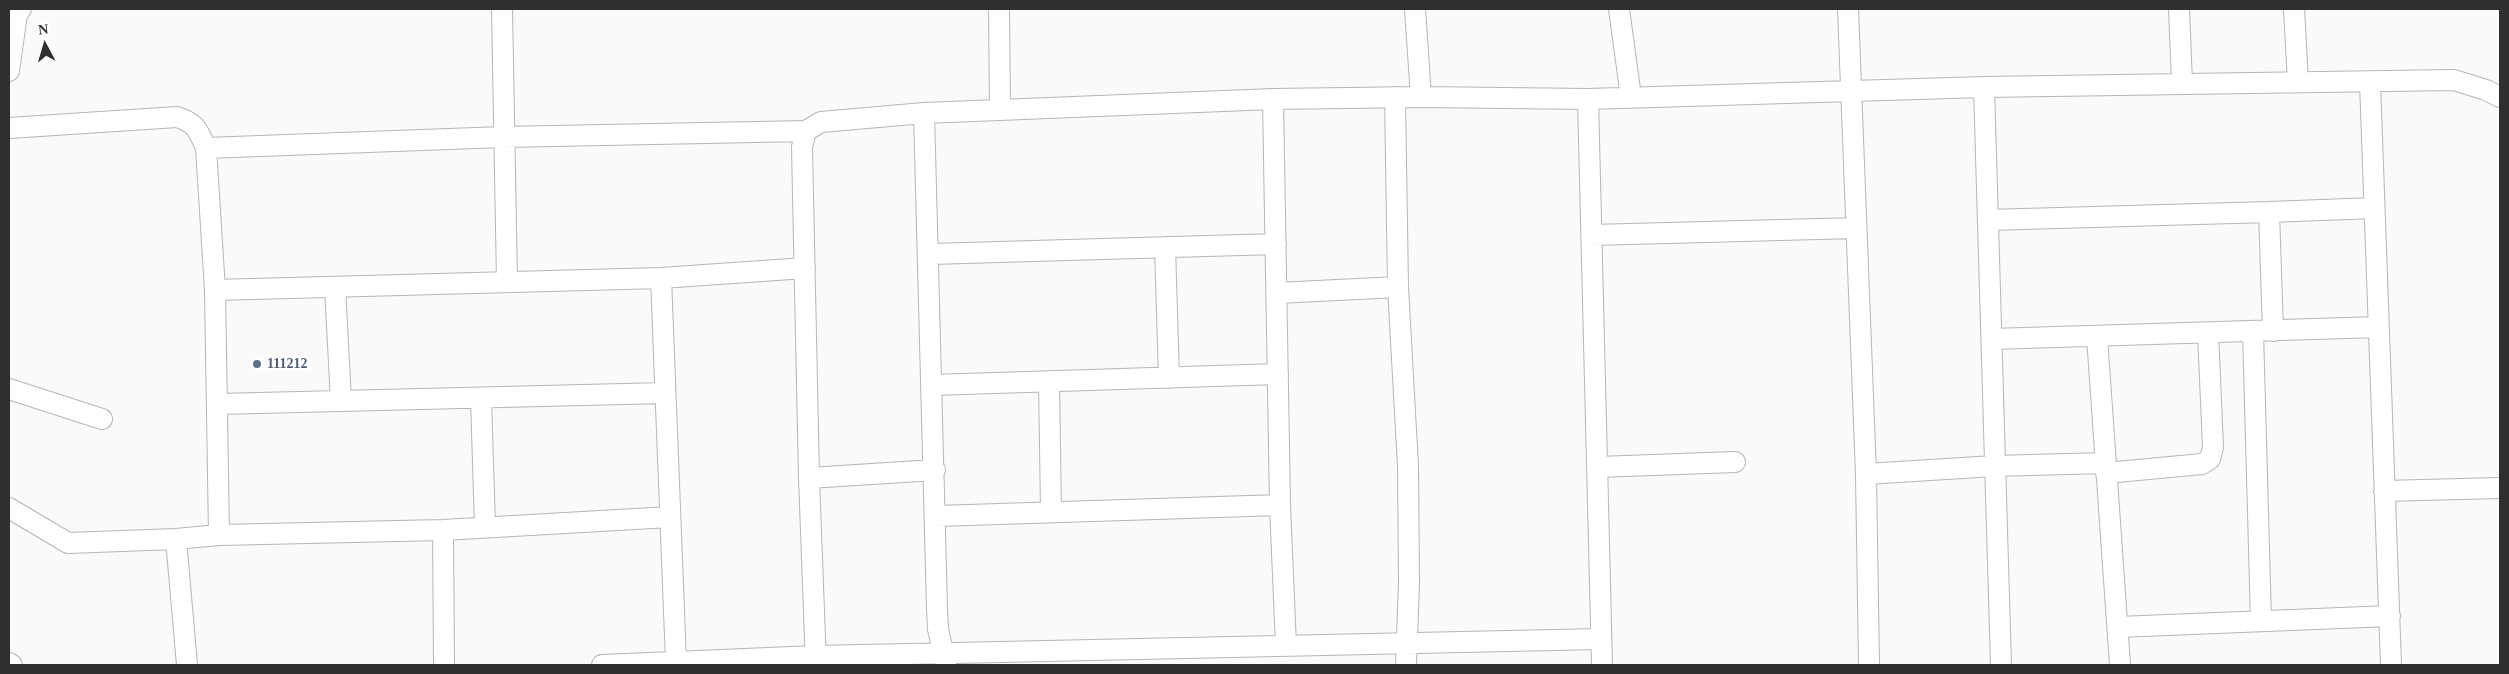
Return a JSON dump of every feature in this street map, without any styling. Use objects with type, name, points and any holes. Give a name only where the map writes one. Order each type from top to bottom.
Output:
[{"type":"street","points":[[502,9],[503,137],[508,282]]},
{"type":"street","points":[[999,9],[1000,109]]},
{"type":"street","points":[[1414,9],[1421,97]]},
{"type":"street","points":[[1619,9],[1631,98]]},
{"type":"street","points":[[1848,9],[1866,474],[1869,665]]},
{"type":"street","points":[[2180,9],[2182,83]]},
{"type":"street","points":[[2294,9],[2298,82]]},
{"type":"street","points":[[9,70],[18,10]]},
{"type":"street","points":[[206,148],[503,137],[806,132],[821,122],[924,113],[1273,98],[1588,99],[1984,87],[2454,80],[2486,90],[2500,97]]},
{"type":"street","points":[[2370,82],[2391,665]]},
{"type":"street","points":[[1984,87],[2001,665]]},
{"type":"street","points":[[1394,97],[1398,287],[1408,466],[1409,583],[1405,644],[1406,665]]},
{"type":"street","points":[[1273,98],[1280,505],[1276,653]]},
{"type":"street","points":[[1588,99],[1602,665]]},
{"type":"street","points":[[924,113],[930,254],[938,628],[946,660]]},
{"type":"street","points":[[9,128],[177,117],[191,122],[206,148],[216,290],[219,535]]},
{"type":"street","points":[[806,132],[802,147],[809,478],[816,661]]},
{"type":"street","points":[[1988,220],[2374,208]]},
{"type":"street","points":[[2269,212],[2273,331]]},
{"type":"street","points":[[1592,235],[1856,228]]},
{"type":"street","points":[[930,254],[1276,244]]},
{"type":"street","points":[[1165,247],[1169,378]]},
{"type":"street","points":[[216,290],[661,278],[805,268]]},
{"type":"street","points":[[661,278],[676,662]]},
{"type":"street","points":[[335,287],[341,401]]},
{"type":"street","points":[[1277,293],[1398,287]]},
{"type":"street","points":[[1992,338],[2097,337],[2378,327]]},
{"type":"street","points":[[2253,332],[2261,620]]},
{"type":"street","points":[[1866,474],[1994,466],[2105,468],[2202,464],[2210,459],[2213,447],[2208,333]]},
{"type":"street","points":[[2097,337],[2120,665]]},
{"type":"street","points":[[932,384],[1278,374]]},
{"type":"street","points":[[1048,381],[1051,512]]},
{"type":"street","points":[[9,389],[102,419]]},
{"type":"street","points":[[218,404],[665,393]]},
{"type":"street","points":[[481,398],[485,527]]},
{"type":"street","points":[[1598,467],[1735,462]]},
{"type":"street","points":[[809,478],[935,470]]},
{"type":"street","points":[[2384,490],[2500,488]]},
{"type":"street","points":[[936,516],[1280,505]]},
{"type":"street","points":[[9,508],[68,543],[176,539],[219,535],[443,530],[670,517]]},
{"type":"street","points":[[443,530],[444,665]]},
{"type":"street","points":[[176,539],[187,665]]},
{"type":"street","points":[[2118,627],[2390,616]]},
{"type":"street","points":[[602,665],[676,662],[946,660],[1276,653],[1405,644],[1601,639]]},
{"type":"place","name":"111212","points":[[257,364]]}]
